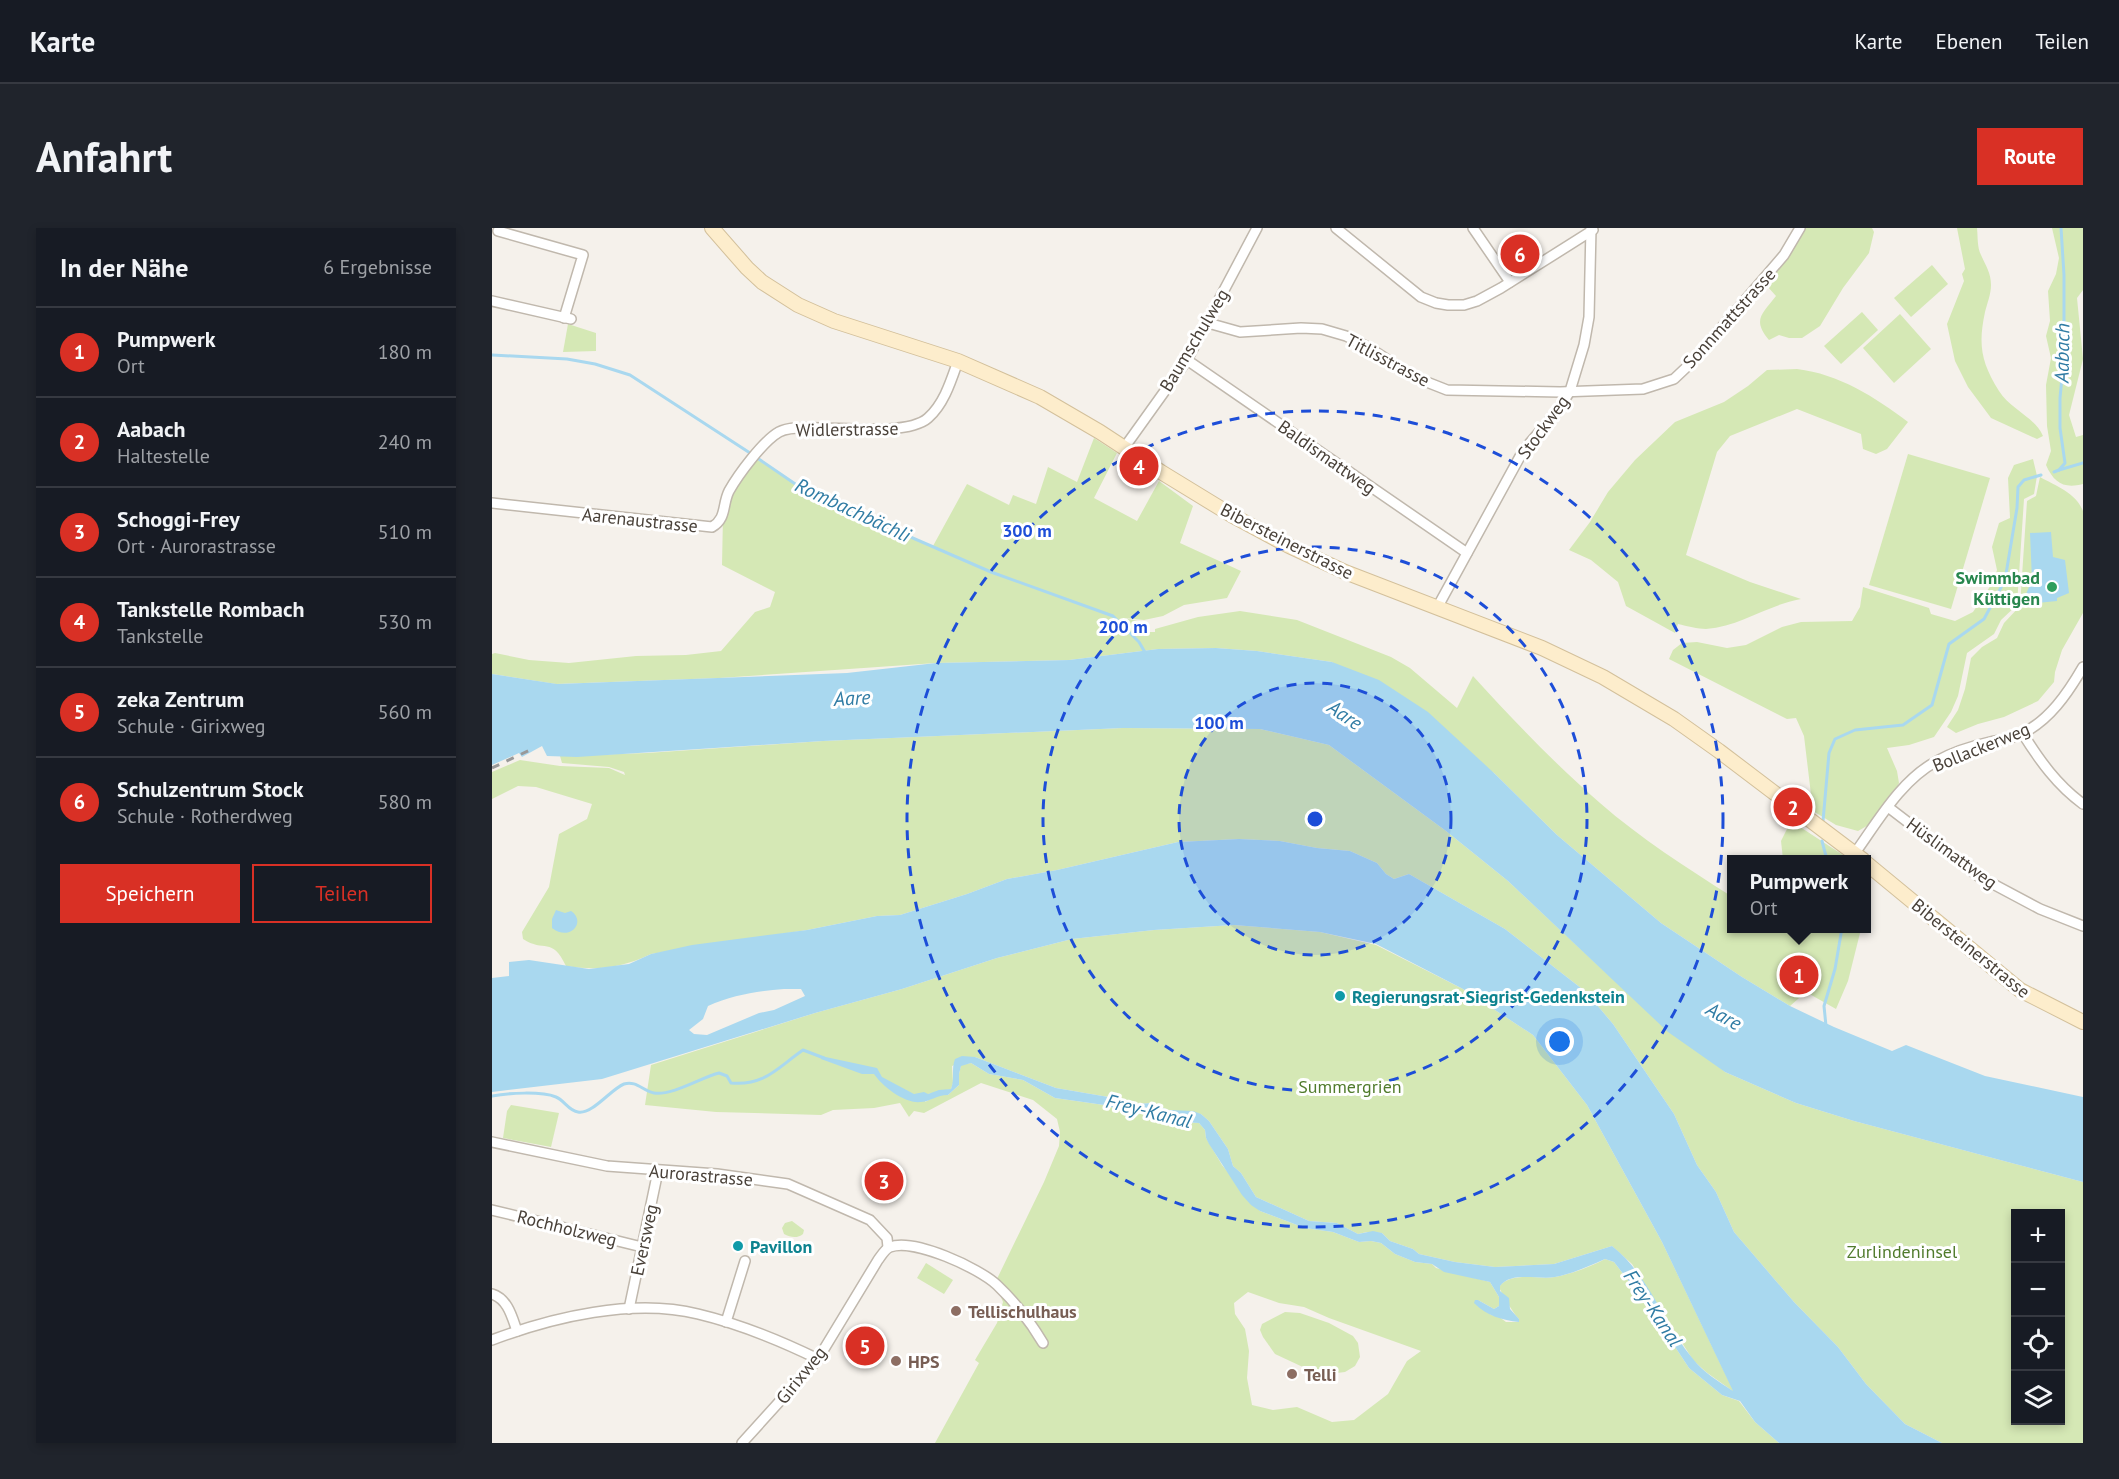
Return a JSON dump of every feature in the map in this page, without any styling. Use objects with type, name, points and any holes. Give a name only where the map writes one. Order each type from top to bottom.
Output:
[{"type":"main road","name":"Bibersteinerstrasse","points":[[712,228],[762,282],[798,305],[847,326],[958,361],[1040,397],[1233,516],[1280,541],[1345,572],[1553,652],[1636,696],[1719,751],[1858,855]]},
{"type":"main road","name":"Bibersteinerstrasse","points":[[1871,866],[2020,990],[2083,1022]]},
{"type":"street","name":"Baumschulweg","points":[[1124,448],[1187,360],[1257,228]]},
{"type":"street","points":[[1336,228],[1421,297],[1436,303],[1464,305],[1477,301],[1510,282],[1593,229]]},
{"type":"street","points":[[1473,228],[1510,282]]},
{"type":"street","name":"Sonnmattstrasse","points":[[1570,391],[1643,389],[1674,379],[1692,362],[1785,255],[1800,228]]},
{"type":"street","name":"Stockweg","points":[[1437,608],[1523,451],[1559,409],[1570,391],[1584,345],[1588,317],[1593,229]]},
{"type":"street","points":[[492,301],[568,318],[583,255],[498,231]]},
{"type":"street","name":"Titlisstrasse","points":[[1208,323],[1240,332],[1323,329],[1357,341],[1414,377],[1447,390],[1570,391]]},
{"type":"street","name":"Baldismattweg","points":[[1187,360],[1467,553]]},
{"type":"street","name":"Widlerstrasse","points":[[750,463],[772,437],[781,431],[816,428],[901,429],[916,425],[927,419],[939,406],[958,361]]},
{"type":"street","name":"Aarenaustrasse","points":[[492,503],[712,527],[719,523],[729,491],[750,463]]},
{"type":"street","name":"Bollackerweg","points":[[1860,855],[1888,807],[1912,779],[1936,761],[1960,751],[2023,734],[2048,716],[2067,693],[2083,667]]},
{"type":"street","points":[[2023,734],[2038,758],[2063,788],[2083,804]]},
{"type":"street","name":"Hüslimattweg","points":[[1888,807],[1978,876],[2040,909],[2083,926]]},
{"type":"street","name":"Aurorastrasse","points":[[492,1142],[608,1166],[717,1174],[788,1184],[870,1220],[887,1238],[888,1247]]},
{"type":"street","name":"Eversweg","points":[[629,1309],[658,1171]]},
{"type":"street","name":"Rochholzweg","points":[[492,1210],[642,1246]]},
{"type":"street","points":[[888,1247],[905,1244],[931,1250],[995,1283],[1029,1319],[1042,1343]]},
{"type":"street","name":"Girixweg","points":[[742,1443],[818,1359],[888,1247]]},
{"type":"street","points":[[726,1322],[745,1261]]},
{"type":"street","points":[[492,1294],[497,1295],[507,1305],[518,1331]]},
{"type":"street","points":[[492,1340],[578,1314],[629,1309],[663,1309],[686,1312],[768,1335],[818,1359]]},
{"type":"green space","points":[[1800,228],[1872,228],[1874,232],[1869,253],[1843,288],[1820,326],[1802,338],[1779,335],[1769,340],[1760,322],[1763,313],[1776,296],[1767,286]]},
{"type":"green space","points":[[1957,228],[1977,228],[1979,249],[1990,277],[1991,285],[1982,334],[1983,353],[1988,371],[2004,398],[2039,429],[2043,436],[2037,439],[1991,418],[1968,387],[1955,361],[1947,324],[1964,281],[1962,274],[1965,269]]},
{"type":"green space","points":[[2052,228],[2083,228],[2083,290],[2077,298],[2083,359],[2069,415],[2076,437],[2083,435],[2083,484],[2070,486],[2056,480],[2046,465],[2051,451],[2047,426],[2046,385],[2051,358],[2046,336],[2050,321],[2048,291],[2056,274],[2059,258]]},
{"type":"green space","points":[[1932,265],[1948,284],[1911,317],[1894,298]]},
{"type":"green space","points":[[1862,312],[1878,330],[1841,364],[1824,346]]},
{"type":"green space","points":[[1900,314],[1931,349],[1894,383],[1863,348]]},
{"type":"green space","points":[[568,324],[596,333],[596,351],[563,352]]},
{"type":"green space","points":[[1797,369],[1842,381],[1883,404],[1908,422],[1887,449],[1876,454],[1863,449],[1861,434],[1797,409],[1730,436],[1717,452],[1686,555],[1750,582],[1801,599],[1719,627],[1703,629],[1678,624],[1675,633],[1626,606],[1618,582],[1591,560],[1569,550],[1590,522],[1608,492],[1635,460],[1675,422],[1724,402],[1767,370]]},
{"type":"green space","points":[[1094,438],[1117,453],[1094,498],[1137,521],[1159,481],[1193,506],[1180,543],[1241,571],[1227,598],[1184,605],[1163,616],[1144,620],[1124,618],[1142,622],[1148,632],[1155,632],[1155,629],[1198,617],[1240,611],[1297,620],[1391,657],[1410,668],[1457,708],[1473,676],[1567,773],[1615,816],[1727,893],[1727,933],[1860,933],[1848,981],[1836,1009],[1806,992],[1790,1006],[1661,923],[1557,835],[1494,773],[1332,662],[1257,651],[1216,648],[1158,649],[1069,660],[936,663],[719,678],[556,684],[492,674],[492,654],[495,653],[529,660],[569,663],[721,651],[755,612],[770,607],[775,592],[722,565],[723,516],[726,499],[749,464],[758,460],[807,492],[933,546],[967,484],[1009,505],[1013,495],[1036,504],[1048,467],[1077,482]]},
{"type":"green space","points":[[1908,454],[1990,478],[1951,609],[1869,585]]},
{"type":"green space","points":[[2033,459],[2037,476],[2034,494],[2024,499],[2017,605],[2001,620],[1994,634],[1967,653],[1958,696],[1951,712],[1934,737],[1909,745],[1887,748],[1897,771],[1899,783],[1888,807],[1879,819],[1858,831],[1836,825],[1813,811],[1804,736],[1796,718],[1787,719],[1669,659],[1673,650],[1682,643],[1697,642],[1727,648],[1746,645],[1782,627],[1801,622],[1852,621],[1860,607],[1863,587],[1929,608],[1931,614],[1955,621],[1973,612],[1993,582],[1997,570],[1992,547],[1999,523],[2010,518],[2008,478],[2014,465]]},
{"type":"green space","name":"Swimmbad Küttigen","points":[[2040,477],[2071,495],[2083,511],[2083,613],[2062,650],[2054,682],[2038,701],[2004,717],[1956,733],[1947,727],[1958,710],[1971,658],[1982,647],[1997,638],[2004,623],[2020,606],[2027,501],[2036,496]]},
{"type":"green space","name":"Zurlindeninsel","points":[[1123,728],[1260,729],[1329,745],[1446,831],[1508,881],[1604,971],[1725,1072],[1796,1103],[1854,1121],[2083,1182],[2083,1443],[1942,1443],[1905,1424],[1866,1384],[1838,1347],[1794,1302],[1734,1232],[1716,1192],[1697,1165],[1674,1114],[1613,1024],[1586,992],[1505,929],[1409,874],[1394,879],[1386,874],[1377,863],[1350,851],[1280,841],[1239,839],[1178,842],[1007,879],[900,915],[877,916],[807,930],[651,954],[610,967],[566,966],[556,951],[547,946],[530,943],[523,939],[522,932],[549,887],[559,834],[587,819],[592,804],[536,787],[518,786],[492,799],[492,772],[520,760],[560,766],[609,768],[625,775],[624,772],[609,767],[562,763],[560,756],[647,753],[823,741]]},
{"type":"green space","points":[[1791,821],[1843,855],[1783,855],[1781,841]]},
{"type":"green space","name":"Summergrien","points":[[1234,925],[1320,932],[1376,945],[1463,989],[1533,1035],[1587,1105],[1662,1242],[1734,1392],[1693,1360],[1632,1264],[1612,1246],[1554,1264],[1495,1267],[1455,1262],[1419,1254],[1413,1249],[1390,1241],[1382,1233],[1358,1234],[1337,1223],[1309,1221],[1256,1197],[1241,1173],[1233,1166],[1228,1149],[1209,1121],[1201,1114],[1168,1110],[1152,1103],[1137,1104],[1056,1088],[975,1057],[952,1066],[951,1089],[928,1094],[925,1102],[940,1094],[948,1095],[959,1085],[961,1065],[971,1063],[989,1074],[1023,1080],[1055,1098],[1104,1105],[1134,1114],[1152,1114],[1180,1122],[1199,1123],[1205,1130],[1206,1138],[1222,1165],[1260,1211],[1305,1228],[1333,1232],[1359,1242],[1381,1243],[1395,1254],[1415,1262],[1432,1264],[1436,1268],[1490,1282],[1499,1297],[1499,1306],[1494,1309],[1478,1300],[1491,1315],[1498,1316],[1506,1322],[1519,1322],[1519,1319],[1499,1287],[1504,1282],[1525,1277],[1561,1276],[1605,1259],[1614,1262],[1648,1306],[1689,1368],[1722,1395],[1739,1401],[1755,1422],[1779,1443],[935,1443],[979,1363],[975,1360],[997,1323],[1003,1302],[995,1283],[1059,1146],[1060,1132],[1057,1119],[1033,1100],[981,1083],[924,1113],[914,1111],[909,1117],[900,1103],[874,1108],[833,1110],[821,1115],[716,1112],[645,1105],[651,1065],[997,958],[1072,939],[1154,930]],"holes":[[[1248,1292],[1279,1303],[1304,1307],[1421,1351],[1407,1361],[1388,1394],[1354,1420],[1332,1422],[1297,1407],[1273,1410],[1252,1405],[1247,1378],[1249,1351],[1245,1329],[1235,1314],[1234,1303]]]},
{"type":"green space","points":[[511,1105],[559,1113],[551,1147],[503,1138],[507,1111]]},
{"type":"green space","points":[[792,1221],[804,1230],[803,1234],[798,1237],[784,1234],[782,1228],[785,1223]]},
{"type":"green space","points":[[926,1263],[953,1280],[944,1294],[917,1278]]},
{"type":"green space","points":[[1285,1312],[1300,1313],[1329,1323],[1353,1336],[1358,1343],[1360,1357],[1355,1366],[1345,1372],[1320,1375],[1275,1354],[1260,1330],[1262,1324]]},
{"type":"water","points":[[2051,532],[2053,557],[2065,560],[2069,593],[2057,598],[2057,601],[2037,603],[2026,594],[2032,580],[2030,533]]},
{"type":"water","name":"Aare","points":[[1216,648],[1257,651],[1332,662],[1379,680],[1428,712],[1557,835],[1661,923],[1790,1006],[1892,1051],[1906,1045],[1985,1076],[2083,1097],[2083,1182],[1854,1121],[1796,1103],[1725,1072],[1668,1032],[1508,881],[1446,831],[1329,745],[1260,729],[1123,728],[823,741],[577,757],[547,756],[542,746],[522,757],[519,753],[492,765],[492,674],[557,684],[847,673],[936,663],[1069,660],[1158,649]]},
{"type":"water","points":[[1239,839],[1280,841],[1350,851],[1377,863],[1386,874],[1394,879],[1409,874],[1505,929],[1586,992],[1613,1024],[1674,1114],[1697,1165],[1716,1192],[1734,1232],[1794,1302],[1838,1347],[1866,1384],[1905,1424],[1942,1443],[1779,1443],[1755,1422],[1740,1401],[1722,1395],[1689,1368],[1648,1306],[1614,1262],[1605,1259],[1561,1276],[1518,1277],[1505,1281],[1500,1286],[1500,1291],[1509,1298],[1510,1309],[1519,1322],[1501,1319],[1489,1314],[1474,1303],[1478,1300],[1494,1309],[1499,1306],[1499,1297],[1490,1282],[1444,1272],[1432,1264],[1415,1262],[1395,1254],[1381,1243],[1359,1242],[1333,1232],[1305,1228],[1260,1211],[1242,1195],[1209,1144],[1205,1130],[1199,1123],[1180,1122],[1152,1114],[1135,1114],[1104,1105],[1055,1098],[1023,1080],[989,1074],[971,1063],[961,1066],[959,1085],[948,1095],[915,1102],[895,1094],[874,1074],[862,1074],[821,1059],[821,1056],[877,1068],[882,1077],[914,1094],[924,1092],[928,1094],[951,1089],[955,1059],[962,1056],[975,1057],[1056,1088],[1137,1104],[1152,1103],[1168,1110],[1193,1111],[1209,1121],[1228,1149],[1233,1166],[1241,1173],[1256,1197],[1309,1221],[1337,1223],[1358,1234],[1373,1231],[1382,1233],[1390,1241],[1413,1249],[1419,1254],[1455,1262],[1495,1267],[1554,1264],[1612,1246],[1636,1271],[1682,1345],[1697,1364],[1733,1391],[1662,1242],[1587,1105],[1533,1035],[1463,989],[1376,944],[1320,932],[1234,925],[1154,930],[1072,939],[997,958],[902,989],[815,1013],[602,1079],[492,1092],[492,978],[509,976],[509,962],[529,960],[589,969],[629,964],[651,954],[692,945],[807,930],[877,916],[900,915],[1007,879],[1178,842]],"holes":[[[801,989],[805,996],[707,1035],[694,1034],[689,1030],[703,1019],[708,1006],[717,1002],[755,992]]]},
{"type":"water","points":[[556,910],[565,913],[571,911],[576,915],[577,925],[574,929],[565,933],[552,928],[552,919]]},
{"type":"waterway","name":"Aabach","points":[[2054,472],[2065,463],[2060,428],[2064,356],[2064,275],[2061,228]]},
{"type":"waterway","name":"Rombachbächli","points":[[492,355],[567,359],[595,364],[630,375],[807,492],[991,572],[1113,616],[1139,642],[1146,654]]},
{"type":"waterway","points":[[2059,470],[2083,463]]},
{"type":"waterway","name":"Aabach","points":[[1823,821],[1829,753],[1835,739],[1855,730],[1903,725],[1932,705],[1949,644],[1984,619],[2005,580],[2017,508],[2018,487],[2024,480],[2041,475]]},
{"type":"waterway","name":"Aabach","points":[[1822,841],[1826,855]]},
{"type":"waterway","name":"Aabach","points":[[1826,1026],[1824,1006],[1835,969],[1841,933]]},
{"type":"waterway","name":"Frey-Kanal","points":[[492,1096],[524,1093],[550,1095],[559,1098],[569,1108],[583,1112],[628,1083],[650,1092],[661,1093],[719,1073],[727,1076],[731,1083],[753,1082],[770,1074],[803,1050],[824,1058]]},
{"type":"railway","points":[[492,768],[534,748]]},
{"type":"place","name":"Schulzentrum Stock","points":[[1520,254]]},
{"type":"place","name":"Tankstelle Rombach","points":[[1139,466]]},
{"type":"place","name":"Swimmbad Küttigen","points":[[2052,587]]},
{"type":"place","name":"Aabach","points":[[1793,807]]},
{"type":"place","name":"Pumpwerk","points":[[1799,975]]},
{"type":"place","name":"Regierungsrat-Siegrist-Gedenkstein","points":[[1340,996]]},
{"type":"place","name":"Schoggi-Frey","points":[[884,1181]]},
{"type":"place","name":"Pavillon","points":[[738,1246]]},
{"type":"place","name":"Tellischulhaus","points":[[956,1311]]},
{"type":"place","name":"zeka Zentrum","points":[[865,1346]]},
{"type":"place","name":"HPS","points":[[896,1361]]},
{"type":"place","name":"Telli","points":[[1292,1374]]}]
